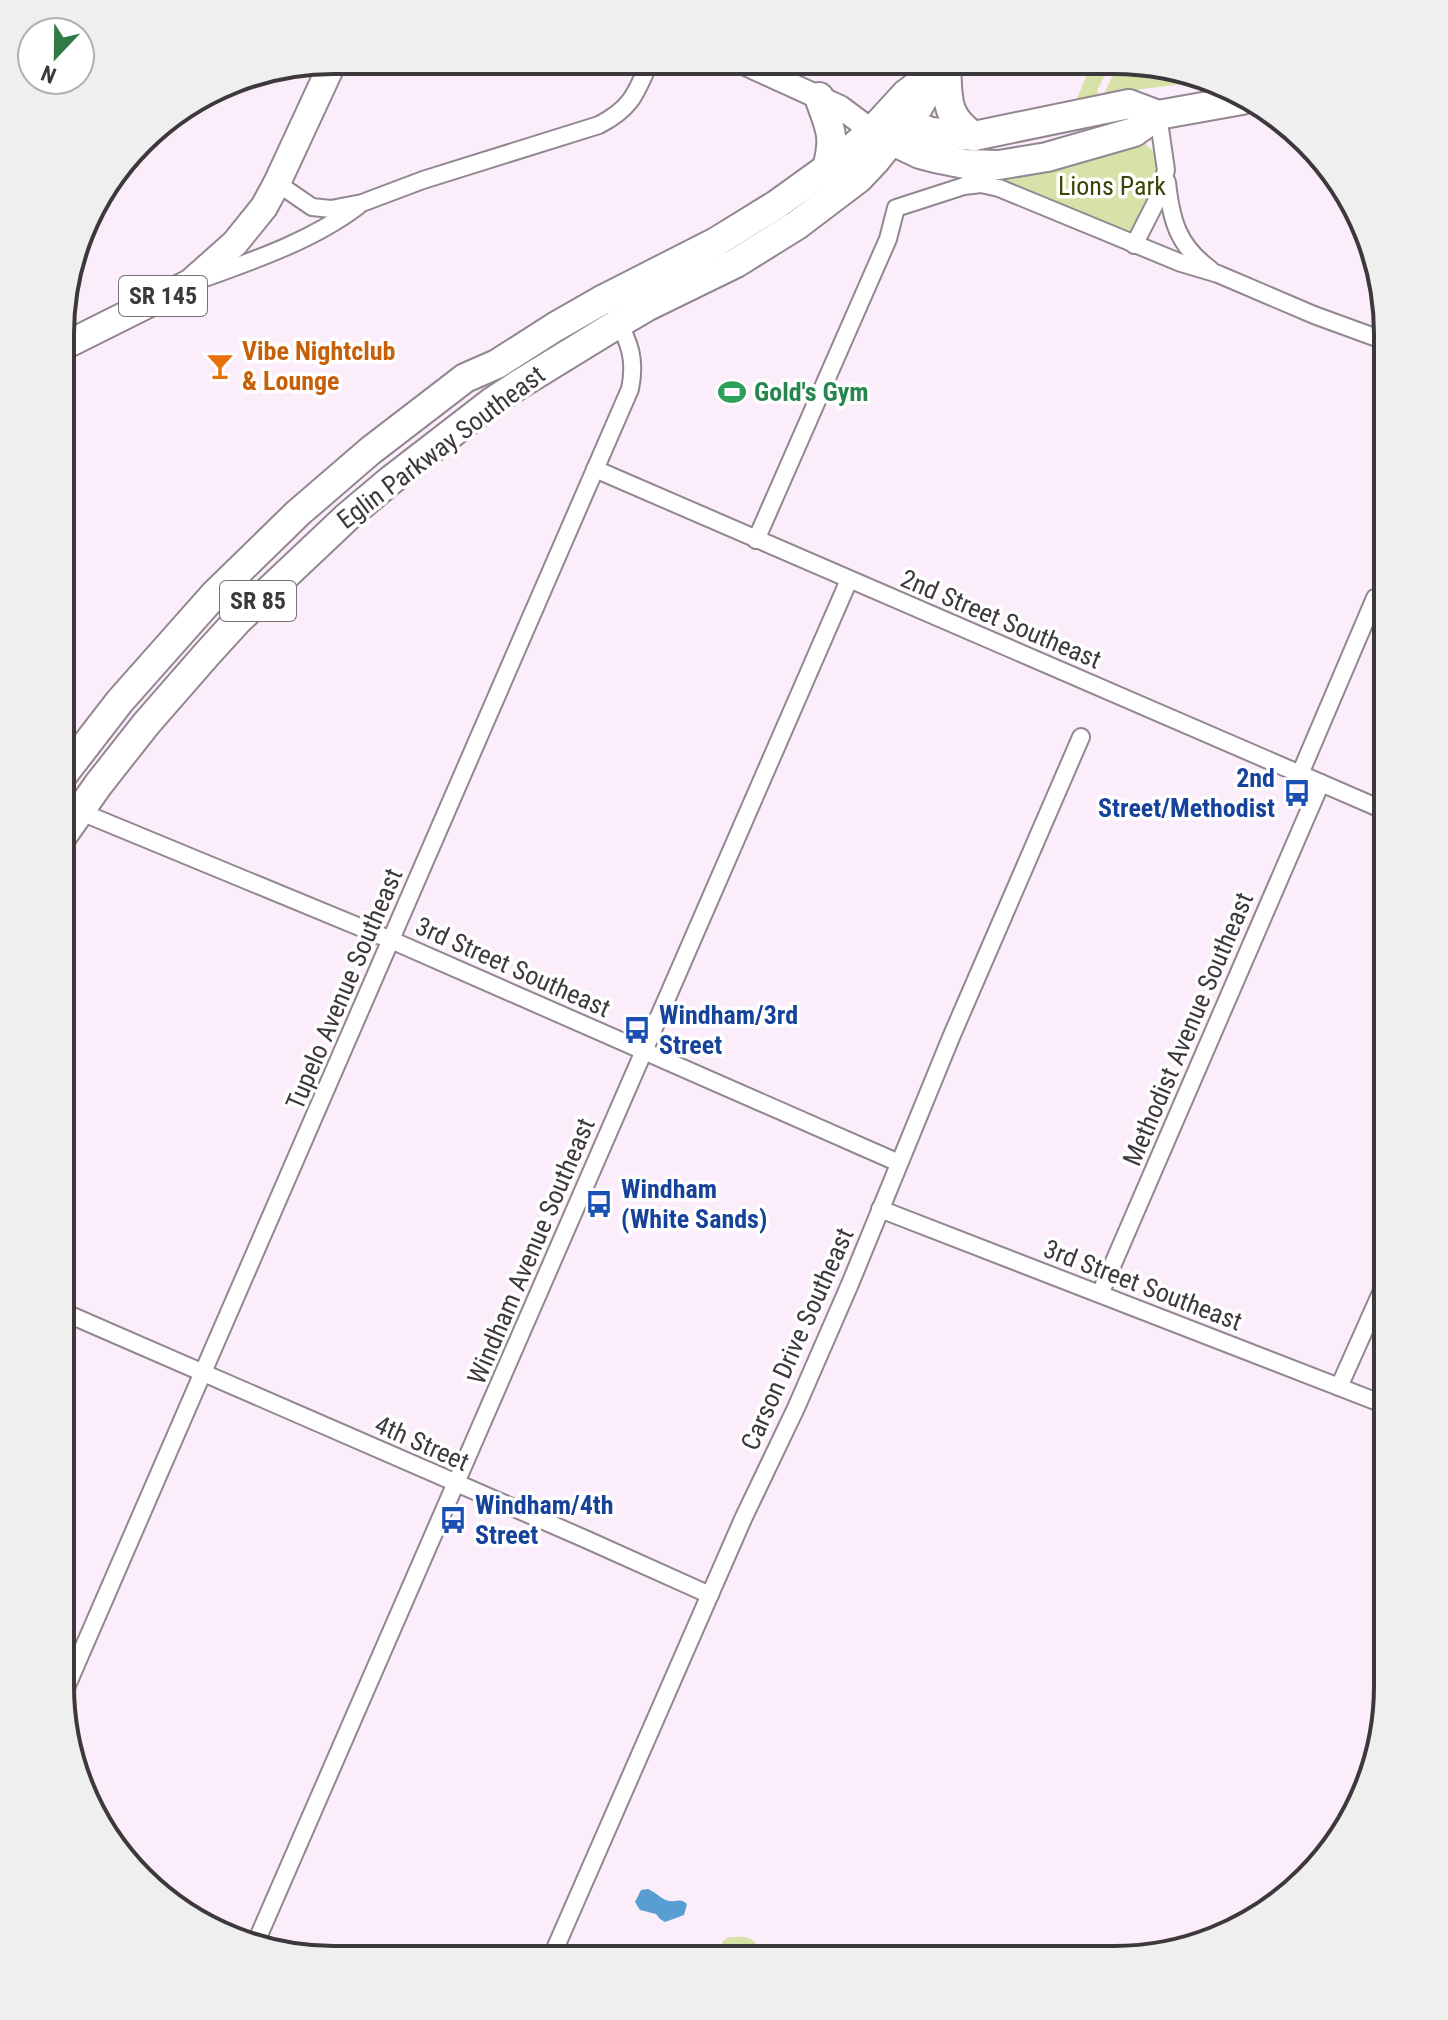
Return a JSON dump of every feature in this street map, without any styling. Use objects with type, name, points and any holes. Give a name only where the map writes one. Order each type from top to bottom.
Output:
[{"type":"highway","name":"Eglin Parkway Southeast","points":[[74,760],[120,701],[214,595],[318,495],[370,451],[465,378],[497,364],[555,327],[611,311],[648,306],[736,263],[797,225],[859,178],[906,94],[932,74]]},
{"type":"highway","points":[[945,74],[948,105],[953,117],[960,127],[974,136]]},
{"type":"highway","points":[[827,168],[832,150],[830,102]]},
{"type":"highway","points":[[889,127],[920,154],[953,162],[1011,164],[1134,132],[1158,115],[1231,102]]},
{"type":"highway","points":[[889,127],[974,136],[1129,104],[1158,115]]},
{"type":"highway","name":"Eglin Parkway Southeast","points":[[74,804],[98,785],[136,736],[238,620],[321,540],[391,480],[492,402],[575,348],[611,311],[776,205],[889,127]]},
{"type":"main road","name":"SR 145","points":[[74,341],[190,283],[235,243],[264,207],[327,74]]},
{"type":"street","points":[[277,183],[312,207],[331,209],[362,203],[423,180],[599,125],[619,115],[634,97],[644,74]]},
{"type":"street","points":[[768,74],[889,127]]},
{"type":"street","points":[[1158,115],[1169,200],[1177,231],[1188,250],[1218,274]]},
{"type":"street","points":[[1134,245],[1158,198],[1166,170]]},
{"type":"street","points":[[756,540],[888,239],[896,208],[964,186],[981,184],[999,188],[1134,245],[1218,274],[1374,337]]},
{"type":"street","points":[[190,283],[244,264],[295,241],[342,218],[362,203]]},
{"type":"street","name":"Tupelo Avenue Southeast","points":[[74,1669],[630,389],[634,370],[632,354],[611,311]]},
{"type":"street","name":"2nd Street Southeast","points":[[595,469],[1374,806]]},
{"type":"street","name":"Windham Avenue Southeast","points":[[259,1935],[849,580]]},
{"type":"street","points":[[1300,774],[1374,601]]},
{"type":"street","name":"Carson Drive Southeast","points":[[556,1946],[743,1519],[796,1408],[1081,737]]},
{"type":"street","name":"Methodist Avenue Southeast","points":[[1100,1294],[1321,783]]},
{"type":"street","name":"3rd Street Southeast","points":[[74,807],[391,940],[899,1163]]},
{"type":"street","name":"3rd Street Southeast","points":[[880,1209],[1373,1400]]},
{"type":"street","points":[[1339,1387],[1373,1310]]},
{"type":"street","name":"4th Street","points":[[74,1317],[710,1595]]},
{"type":"green space","points":[[1087,74],[1105,74],[1097,91],[1102,99],[1074,106]]},
{"type":"green space","points":[[1113,74],[1148,76],[1183,84],[1104,94]]},
{"type":"green space","name":"Lions Park","points":[[1141,140],[1153,151],[1156,174],[1146,204],[1129,234],[985,179]]},
{"type":"green space","points":[[728,1937],[745,1937],[757,1946],[723,1946],[722,1942]]},
{"type":"water","points":[[648,1889],[667,1901],[685,1902],[684,1915],[665,1922],[656,1914],[640,1910],[635,1902],[641,1890]]},
{"type":"place","name":"Vibe Nightclub & Lounge","points":[[220,366]]},
{"type":"place","name":"Gold's Gym","points":[[732,392]]},
{"type":"place","name":"2nd Street/Methodist","points":[[1297,793]]},
{"type":"place","name":"Windham/3rd Street","points":[[637,1030]]},
{"type":"place","name":"Windham (White Sands)","points":[[599,1204]]},
{"type":"place","name":"Windham/4th Street","points":[[453,1520]]}]
